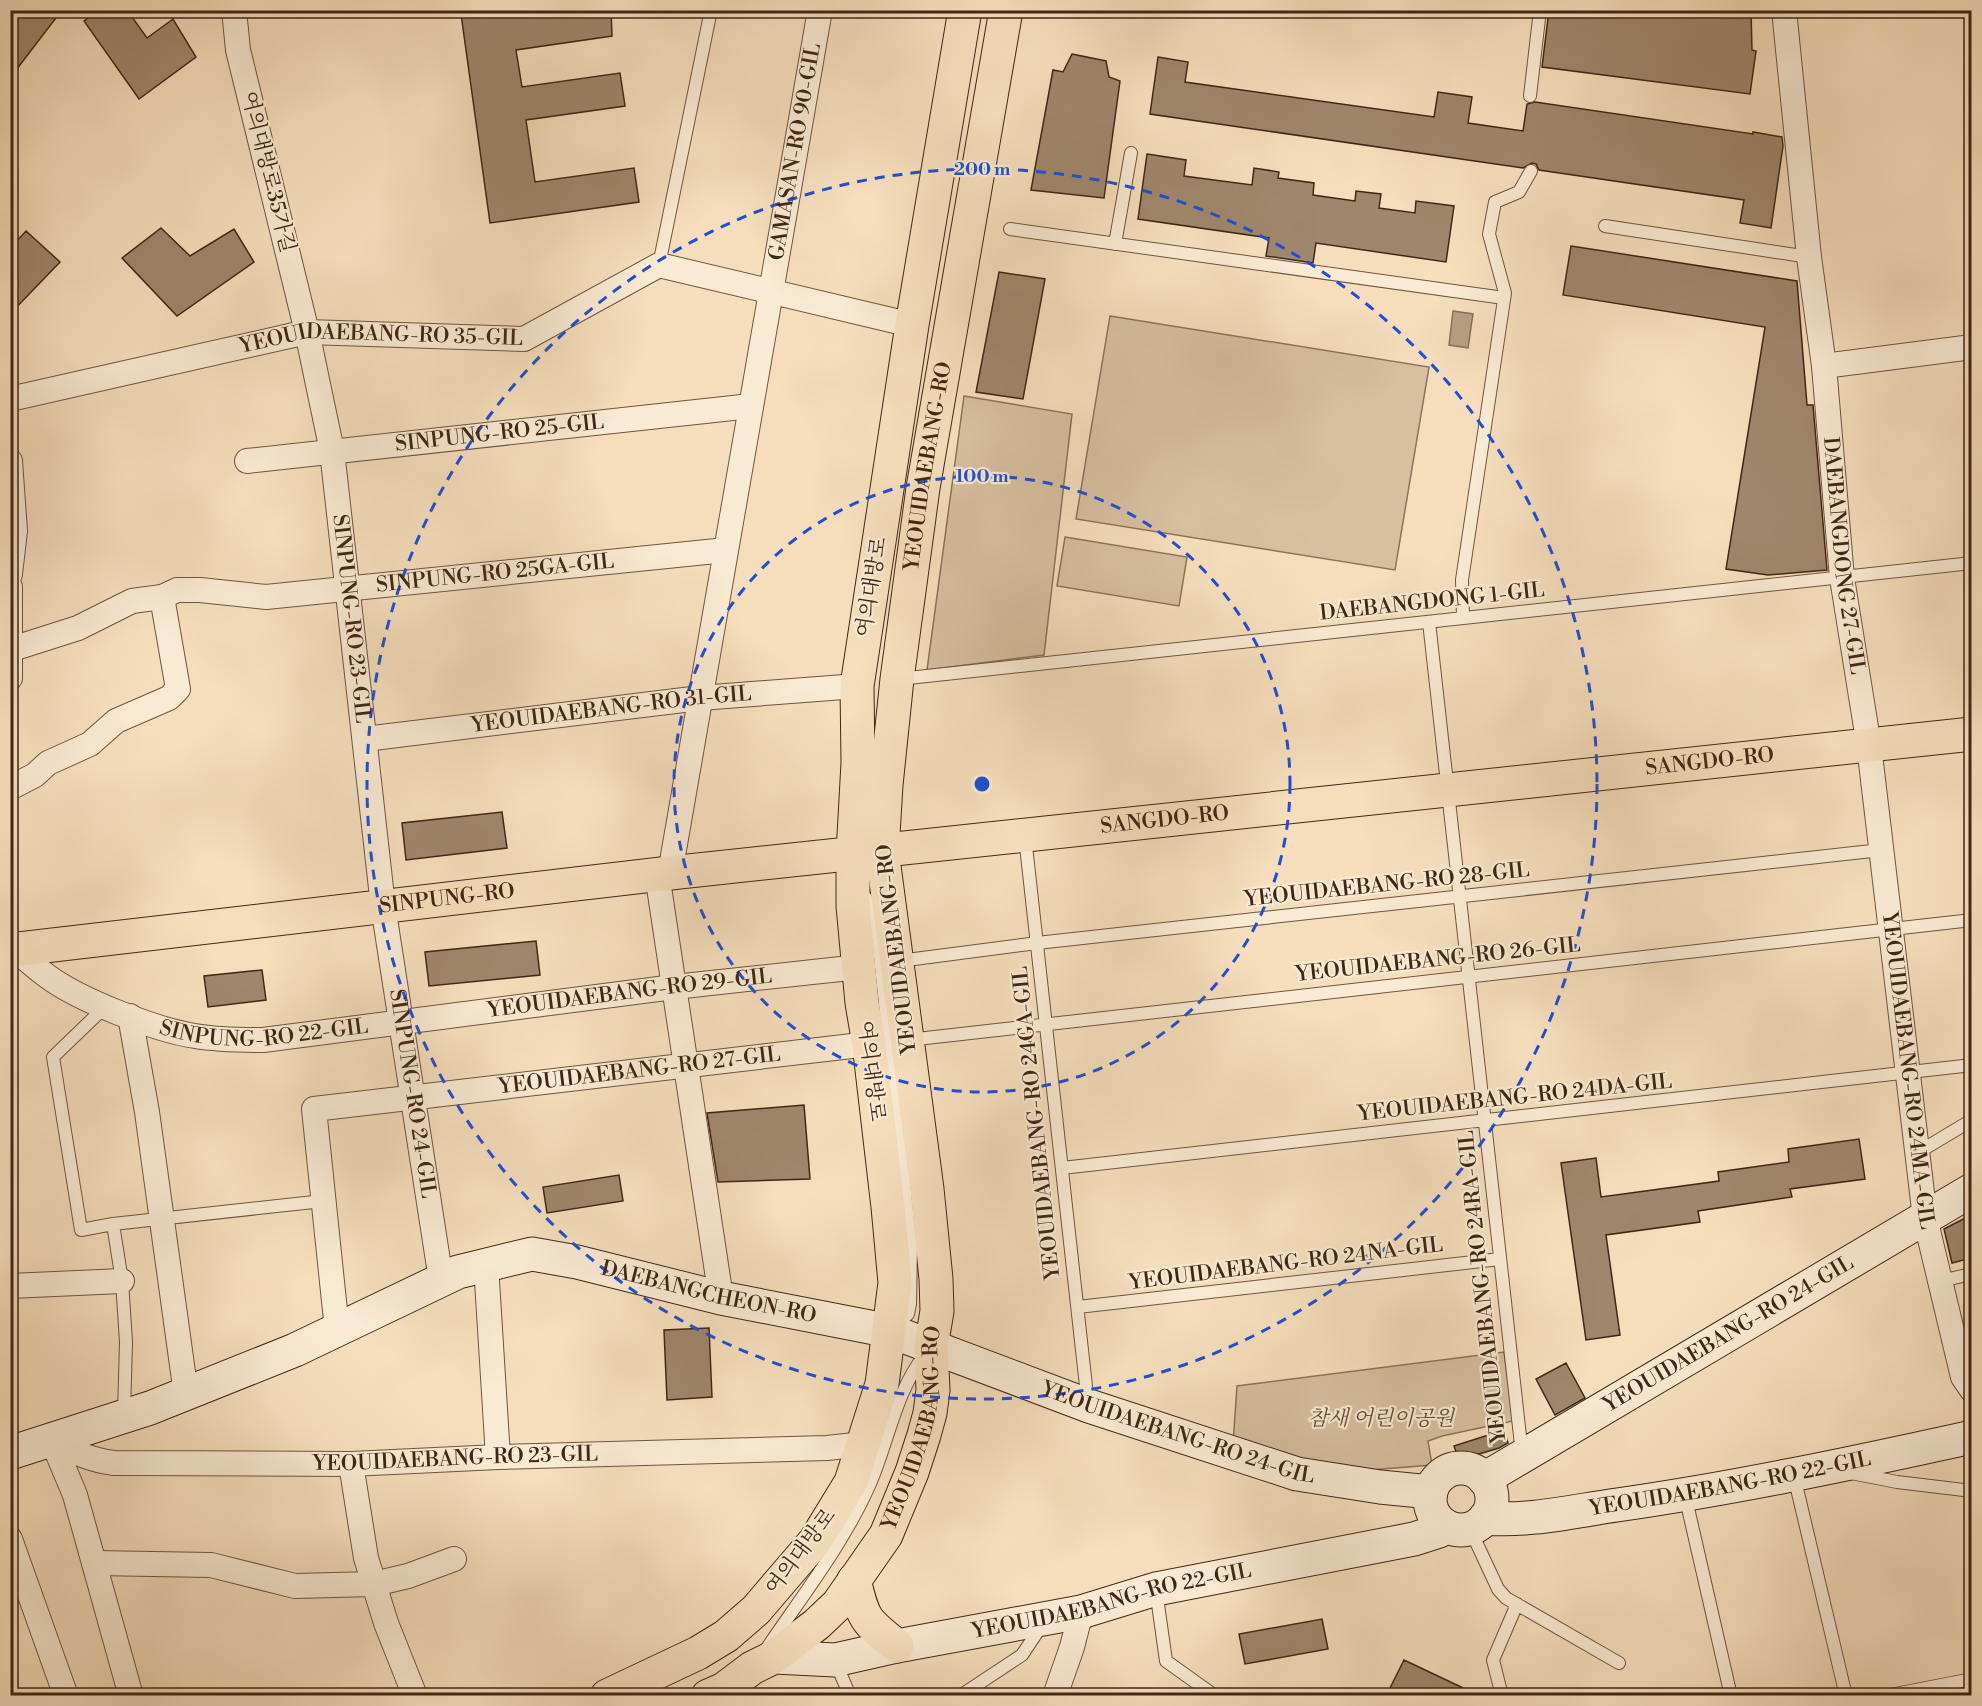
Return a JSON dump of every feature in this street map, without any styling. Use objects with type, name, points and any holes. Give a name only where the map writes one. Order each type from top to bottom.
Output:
[{"type":"main road","points":[[912,326],[965,10]]},
{"type":"main road","name":"YEOUIDAEBANG-RO","points":[[708,1695],[724,1689],[763,1663],[817,1624],[838,1604],[886,1535],[924,1435],[933,1390],[931,1347],[937,1311],[927,1189],[897,961],[868,852],[886,785],[897,679],[923,488],[1006,10]]},
{"type":"main road","name":"여의대방로","points":[[607,1695],[698,1653],[726,1636],[756,1610],[814,1541],[851,1482],[882,1384],[895,1283],[853,906],[868,852],[858,763],[857,686],[912,326]]},
{"type":"main road","name":"SANGDO-RO","points":[[868,852],[1971,734]]},
{"type":"main road","name":"SINPUNG-RO","points":[[13,950],[663,873],[868,852]]},
{"type":"main road","points":[[854,1580],[863,1615],[871,1625],[897,1646]]},
{"type":"street","name":"여의대방로35가길","points":[[234,10],[238,50],[307,332]]},
{"type":"street","name":"GAMASAN-RO 90-GIL","points":[[771,292],[820,10]]},
{"type":"street","name":"DAEBANGDONG 27-GIL","points":[[1784,10],[1809,257],[1824,366],[1842,578],[1869,746]]},
{"type":"street","name":"YEOUIDAEBANG-RO 35-GIL","points":[[10,399],[307,332],[524,339],[659,265]]},
{"type":"street","points":[[659,265],[912,326]]},
{"type":"street","points":[[721,1298],[674,987],[663,873],[700,698],[771,292]]},
{"type":"street","name":"SINPUNG-RO 23-GIL","points":[[307,332],[332,452],[383,906]]},
{"type":"street","points":[[1824,366],[1971,347]]},
{"type":"street","name":"SINPUNG-RO 25-GIL","points":[[247,461],[751,406]]},
{"type":"street","points":[[10,461],[15,531],[10,574]]},
{"type":"street","name":"SINPUNG-RO 25GA-GIL","points":[[12,649],[78,628],[132,601],[162,597],[177,591],[200,590],[266,597],[726,550]]},
{"type":"street","points":[[10,587],[12,649],[10,678]]},
{"type":"street","points":[[10,788],[35,775],[48,763],[90,744],[116,721],[169,698],[178,689],[162,597]]},
{"type":"street","name":"YEOUIDAEBANG-RO 31-GIL","points":[[365,739],[700,698],[857,686]]},
{"type":"street","name":"YEOUIDAEBANG-RO 24MA-GIL","points":[[1869,746],[1924,1218],[1964,1377],[1971,1390]]},
{"type":"street","name":"SINPUNG-RO 24-GIL","points":[[383,906],[441,1280]]},
{"type":"street","name":"SINPUNG-RO 22-GIL","points":[[13,950],[68,989],[130,1016],[193,1036],[228,1040],[263,1040],[401,1023]]},
{"type":"street","name":"YEOUIDAEBANG-RO 29-GIL","points":[[401,1023],[674,987],[859,966]]},
{"type":"street","name":"SINPUNG-RO 22-GIL","points":[[130,1016],[147,1112],[161,1219]]},
{"type":"street","name":"YEOUIDAEBANG-RO 27-GIL","points":[[412,1098],[869,1044]]},
{"type":"street","points":[[337,1330],[314,1109],[412,1098]]},
{"type":"street","name":"YEOUIDAEBANG-RO 24-GIL","points":[[1484,1479],[1971,1190]]},
{"type":"street","points":[[161,1219],[186,1394]]},
{"type":"street","name":"DAEBANGCHEON-RO","points":[[10,1453],[124,1417],[295,1350],[458,1272],[532,1254],[577,1262],[721,1298],[890,1332],[931,1347]]},
{"type":"street","points":[[486,1265],[498,1457]]},
{"type":"street","points":[[10,1286],[122,1281]]},
{"type":"street","name":"YEOUIDAEBANG-RO 24-GIL","points":[[931,1347],[1089,1406],[1297,1474],[1380,1487],[1431,1492]]},
{"type":"street","name":"YEOUIDAEBANG-RO 22-GIL","points":[[763,1663],[835,1660],[897,1646],[1081,1612],[1156,1589],[1414,1539],[1467,1524],[1685,1495],[1825,1469],[1971,1437]]},
{"type":"street","points":[[52,1440],[75,1495],[131,1695]]},
{"type":"street","name":"YEOUIDAEBANG-RO 23-GIL","points":[[52,1440],[77,1454],[95,1460],[114,1462],[351,1464],[498,1457],[827,1448],[864,1444]]},
{"type":"street","points":[[351,1464],[366,1558],[386,1623],[415,1695]]},
{"type":"street","points":[[1456,1468],[1475,1471],[1484,1479],[1491,1492],[1492,1501],[1467,1524],[1436,1517],[1432,1508],[1431,1492],[1442,1474],[1456,1468]]},
{"type":"street","points":[[10,1539],[66,1695]]},
{"type":"street","points":[[94,1563],[211,1564],[295,1586],[374,1584],[408,1576],[454,1558]]},
{"type":"street","points":[[1057,1695],[1081,1612]]},
{"type":"lane","points":[[659,265],[711,10]]},
{"type":"lane","points":[[1530,96],[1540,10]]},
{"type":"lane","points":[[1115,244],[1131,153]]},
{"type":"lane","points":[[1463,618],[1462,580],[1505,293],[1489,234],[1495,202],[1518,192],[1531,171]]},
{"type":"lane","points":[[1605,226],[1809,257]]},
{"type":"lane","points":[[1010,229],[1504,298]]},
{"type":"lane","name":"DAEBANGDONG 1-GIL","points":[[897,679],[1971,563]]},
{"type":"lane","points":[[1429,621],[1447,790]]},
{"type":"lane","name":"YEOUIDAEBANG-RO 24RA-GIL","points":[[1447,790],[1522,1458]]},
{"type":"lane","name":"YEOUIDAEBANG-RO 24GA-GIL","points":[[1025,836],[1089,1406]]},
{"type":"lane","name":"YEOUIDAEBANG-RO 28-GIL","points":[[897,961],[1037,943],[1881,850]]},
{"type":"lane","points":[[868,852],[910,1248],[908,1314],[890,1332]]},
{"type":"lane","name":"YEOUIDAEBANG-RO 26-GIL","points":[[908,1040],[1971,920]]},
{"type":"lane","points":[[106,1006],[52,1057],[81,1230],[113,1224],[322,1201]]},
{"type":"lane","name":"YEOUIDAEBANG-RO 24DA-GIL","points":[[1062,1168],[1971,1065]]},
{"type":"lane","points":[[1917,1153],[1971,1120]]},
{"type":"lane","points":[[113,1224],[122,1281],[126,1342],[124,1417]]},
{"type":"lane","name":"YEOUIDAEBANG-RO 24NA-GIL","points":[[1078,1307],[1500,1259]]},
{"type":"lane","points":[[1940,1281],[1971,1274]]},
{"type":"lane","points":[[763,1663],[854,1515],[880,1459],[896,1411],[914,1370],[931,1347]]},
{"type":"lane","points":[[1825,1469],[1897,1482],[1971,1491]]},
{"type":"lane","points":[[1794,1475],[1846,1695]]},
{"type":"lane","points":[[1685,1495],[1731,1695]]},
{"type":"lane","points":[[1467,1524],[1498,1589],[1506,1598],[1619,1663]]},
{"type":"lane","points":[[1156,1589],[1166,1661],[1215,1695]]},
{"type":"lane","points":[[1502,1695],[1493,1660],[1517,1604]]},
{"type":"lane","points":[[960,1695],[1022,1655],[1046,1618]]},
{"type":"lane","points":[[835,1660],[850,1695]]},
{"type":"lane","points":[[1885,1695],[1971,1678]]},
{"type":"green space","points":[[1110,316],[1429,367],[1395,570],[1076,519]]},
{"type":"green space","points":[[964,396],[1072,414],[1044,655],[927,670]]},
{"type":"green space","points":[[1065,537],[1187,557],[1179,606],[1057,586]]},
{"type":"green space","name":"참새 어린이공원","points":[[1504,1352],[1513,1421],[1428,1441],[1432,1465],[1370,1470],[1318,1466],[1233,1444],[1237,1386]]},
{"type":"shaded area","points":[[1453,311],[1473,314],[1468,348],[1449,345]]},
{"type":"building","points":[[10,10],[62,10],[10,78]]},
{"type":"building","points":[[99,10],[127,10],[147,38],[173,19],[196,57],[139,99],[84,21]]},
{"type":"building","points":[[489,10],[611,10],[612,36],[516,50],[522,87],[620,73],[625,106],[526,120],[535,182],[634,168],[639,202],[490,223],[461,14]]},
{"type":"building","points":[[1549,10],[1751,10],[1752,50],[1756,51],[1750,94],[1542,67]]},
{"type":"building","points":[[1072,54],[1106,61],[1109,77],[1120,81],[1104,198],[1031,190],[1053,70],[1063,72]]},
{"type":"building","points":[[1158,57],[1188,62],[1185,82],[1434,117],[1438,92],[1472,97],[1468,123],[1523,131],[1527,104],[1535,102],[1782,137],[1783,146],[1771,228],[1740,223],[1744,200],[1539,170],[1536,164],[1532,163],[1523,168],[1150,114]]},
{"type":"building","points":[[1147,154],[1186,160],[1184,176],[1252,185],[1254,168],[1279,172],[1278,178],[1314,183],[1313,195],[1355,201],[1356,191],[1381,194],[1379,208],[1415,213],[1416,201],[1454,206],[1446,262],[1316,243],[1313,263],[1266,256],[1269,238],[1138,219]]},
{"type":"building","points":[[161,228],[190,256],[234,229],[254,262],[177,316],[122,258]]},
{"type":"building","points":[[26,231],[60,262],[10,314],[10,248]]},
{"type":"building","points":[[1571,246],[1797,281],[1807,405],[1813,405],[1827,570],[1768,575],[1726,569],[1765,327],[1563,295]]},
{"type":"building","points":[[999,272],[1045,279],[1023,399],[976,392]]},
{"type":"building","points":[[502,812],[507,848],[406,860],[402,823]]},
{"type":"building","points":[[536,941],[540,975],[429,986],[425,952]]},
{"type":"building","points":[[262,970],[266,1000],[208,1007],[204,976]]},
{"type":"building","points":[[804,1105],[810,1179],[718,1182],[707,1113]]},
{"type":"building","points":[[1859,1139],[1865,1179],[1790,1189],[1792,1197],[1698,1211],[1700,1222],[1606,1235],[1620,1335],[1586,1340],[1561,1163],[1596,1158],[1601,1197],[1719,1181],[1718,1172],[1789,1162],[1788,1149]]},
{"type":"building","points":[[619,1175],[623,1201],[547,1213],[543,1187]]},
{"type":"building","points":[[1971,1215],[1971,1258],[1952,1263],[1944,1229]]},
{"type":"building","points":[[709,1328],[712,1397],[667,1400],[664,1330]]},
{"type":"building","points":[[1566,1363],[1585,1398],[1555,1415],[1536,1379]]},
{"type":"building","points":[[1504,1430],[1508,1443],[1459,1460],[1454,1446]]},
{"type":"building","points":[[1322,1619],[1328,1649],[1245,1664],[1239,1634]]},
{"type":"building","points":[[1404,1660],[1478,1695],[1407,1695],[1390,1688]]}]
